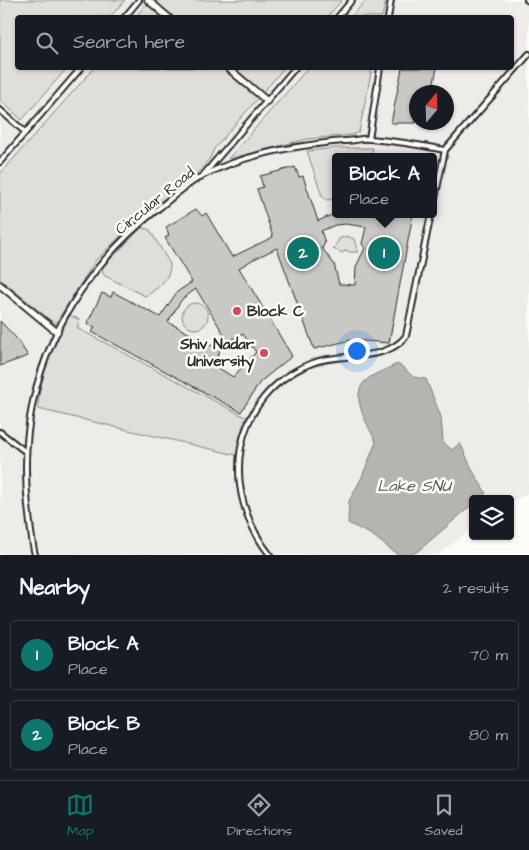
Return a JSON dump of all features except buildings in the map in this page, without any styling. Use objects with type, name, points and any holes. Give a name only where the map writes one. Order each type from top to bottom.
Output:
[{"type":"street","points":[[148,0],[166,15]]},
{"type":"street","points":[[230,70],[267,101]]},
{"type":"street","points":[[0,285],[57,332]]},
{"type":"lane","points":[[126,15],[139,0]]},
{"type":"lane","points":[[340,15],[352,0]]},
{"type":"lane","points":[[388,15],[390,0]]},
{"type":"lane","points":[[437,189],[445,150],[529,54]]},
{"type":"lane","points":[[0,162],[79,70]]},
{"type":"lane","points":[[204,175],[293,70]]},
{"type":"lane","points":[[369,138],[380,70]]},
{"type":"lane","points":[[0,110],[25,132]]},
{"type":"lane","name":"Circular Road","points":[[35,555],[26,488],[26,452],[34,394],[42,367],[57,332],[99,264],[146,219],[204,175],[254,158],[303,146],[369,138],[445,150]]},
{"type":"lane","points":[[270,555],[249,524],[240,493],[238,475],[242,444],[252,414],[268,392],[283,378],[301,368],[335,356],[375,353],[402,342],[406,336],[431,218]]},
{"type":"lane","points":[[0,432],[26,452]]},
{"type":"shaded area","name":"Shiv Nadar University","points":[[0,0],[529,0],[529,492],[514,501],[514,495],[469,495],[469,531],[438,555],[0,555]]},
{"type":"shaded area","points":[[0,0],[125,0],[112,15],[15,15],[15,70],[65,70],[22,120],[0,100]]},
{"type":"shaded area","points":[[149,0],[342,0],[329,15],[137,15]]},
{"type":"shaded area","points":[[366,0],[386,0],[382,15],[353,15]]},
{"type":"shaded area","points":[[92,70],[282,70],[214,149],[210,158],[191,181],[147,210],[96,260],[55,324],[0,279],[0,174]]},
{"type":"shaded area","points":[[306,70],[372,70],[359,132],[352,135],[307,139],[228,159]]},
{"type":"shaded area","points":[[337,148],[373,148],[372,153],[332,153],[332,199],[327,200],[322,196],[307,151]]},
{"type":"shaded area","points":[[142,227],[150,230],[170,264],[166,279],[145,296],[105,276],[102,272],[103,267]]},
{"type":"shaded area","points":[[347,236],[354,239],[358,252],[346,250],[343,253],[333,249],[340,238]]},
{"type":"shaded area","points":[[195,303],[204,307],[208,316],[204,325],[195,329],[186,325],[182,316],[186,307]]},
{"type":"shaded area","points":[[70,315],[80,320],[77,328],[247,418],[236,455],[38,409],[41,384],[48,360]]},
{"type":"water","name":"Lake SNU","points":[[397,364],[413,377],[426,379],[441,417],[443,442],[452,450],[460,443],[486,493],[484,495],[469,495],[469,507],[418,551],[409,555],[398,555],[372,535],[348,523],[349,501],[361,479],[376,442],[364,418],[359,400],[362,384],[375,374]]},
{"type":"place","name":"Block B","points":[[303,253]]},
{"type":"place","name":"Block A","points":[[384,253]]},
{"type":"place","name":"Block C","points":[[237,311]]},
{"type":"place","name":"Shiv Nadar University","points":[[264,353]]}]
